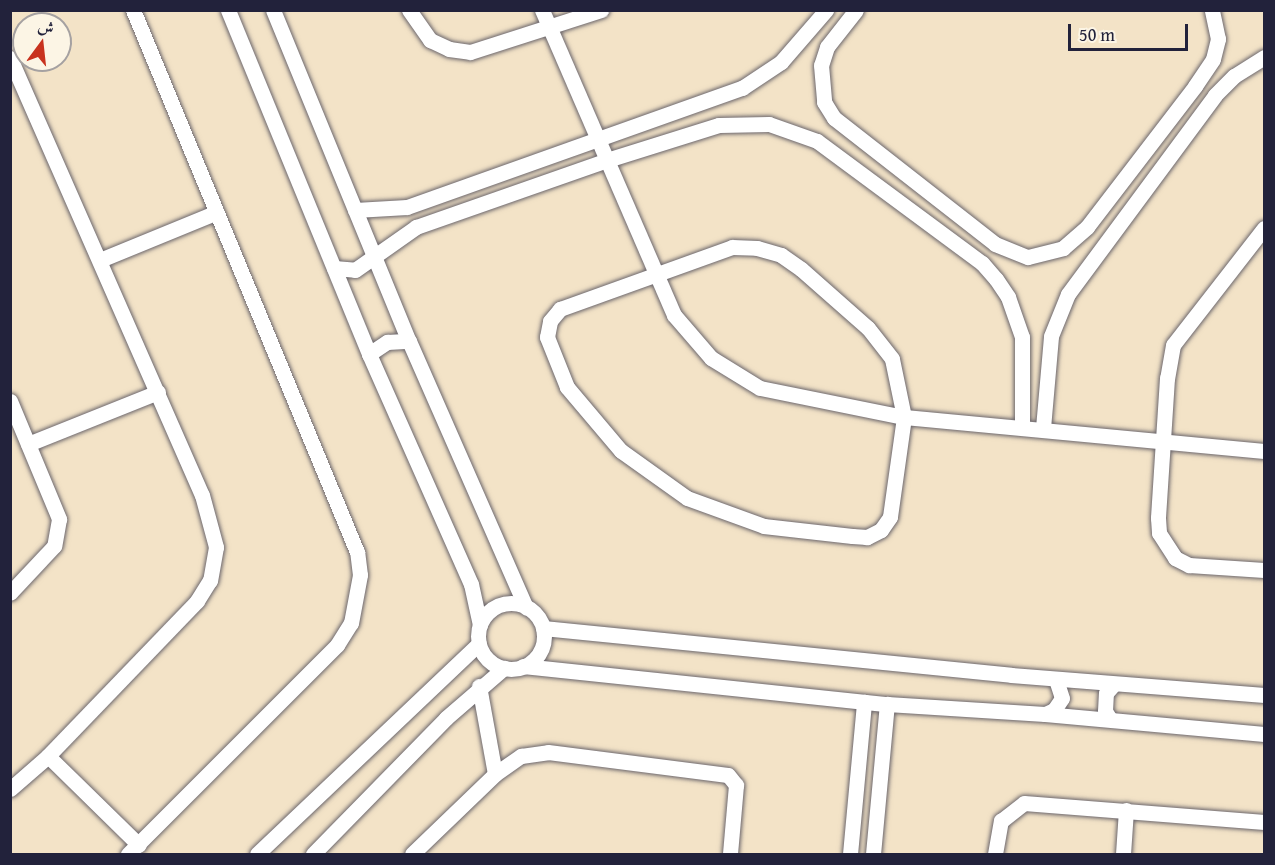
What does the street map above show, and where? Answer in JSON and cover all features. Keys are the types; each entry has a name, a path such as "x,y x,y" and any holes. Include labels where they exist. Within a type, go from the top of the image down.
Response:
{"street":[{"path":"48,756 134,850 337,645 351,623 359,584 357,552 218,212 132,10"},
{"path":"228,10 369,354 471,584 480,625 479,643 488,659 504,668"},
{"path":"273,10 409,341 526,607 543,628 1056,679 1264,695"},
{"path":"409,10 430,40 449,49 470,51 601,10"},
{"path":"542,10 674,315 711,358 760,388 903,417 1162,439 1264,451"},
{"path":"355,210 407,207 742,88 762,76 797,45 826,10"},
{"path":"856,10 827,47 821,65 824,102 834,118 995,244 1011,253 1046,255 1063,248 1087,226 1213,59 1218,39 1212,10"},
{"path":"1043,428 1048,358 1058,314 1080,275 1107,245 1215,95 1234,76 1264,57"},
{"path":"10,58 202,495 212,524 215,565 196,601 48,756 10,789"},
{"path":"1213,59 1234,76"},
{"path":"818,141 834,118"},
{"path":"334,268 356,270 375,259 416,228 607,160 719,125 744,123 786,128 818,141 982,263 1008,297 1022,337 1022,426"},
{"path":"100,260 218,212"},
{"path":"1087,226 1107,245"},
{"path":"1264,228 1173,345 1162,439 1158,518 1165,547 1189,565 1264,570"},
{"path":"982,263 995,244"},
{"path":"732,247 757,248 781,255 882,342 898,378 903,417 890,518 881,530 867,537 764,526 687,498 645,470 593,421 567,387 547,337 550,321 560,309 656,272 732,247"},
{"path":"369,354 387,342 409,341"},
{"path":"28,444 158,392"},
{"path":"10,401 59,519 59,533 46,557 10,592"},
{"path":"480,625 499,605 526,607"},
{"path":"523,666 538,655 543,628"},
{"path":"257,855 479,643"},
{"path":"313,855 479,686 504,668 523,666 864,702 1110,719 1264,734"},
{"path":"1046,714 1054,710 1062,698 1056,679"},
{"path":"1110,719 1105,711 1106,693 1114,684"},
{"path":"479,686 495,774"},
{"path":"850,855 864,702"},
{"path":"873,855 887,704"},
{"path":"412,855 495,774 521,756 548,752 723,773 736,785 730,855"},
{"path":"995,855 1001,821 1024,803 1264,822"},
{"path":"1123,855 1126,810"}]}
